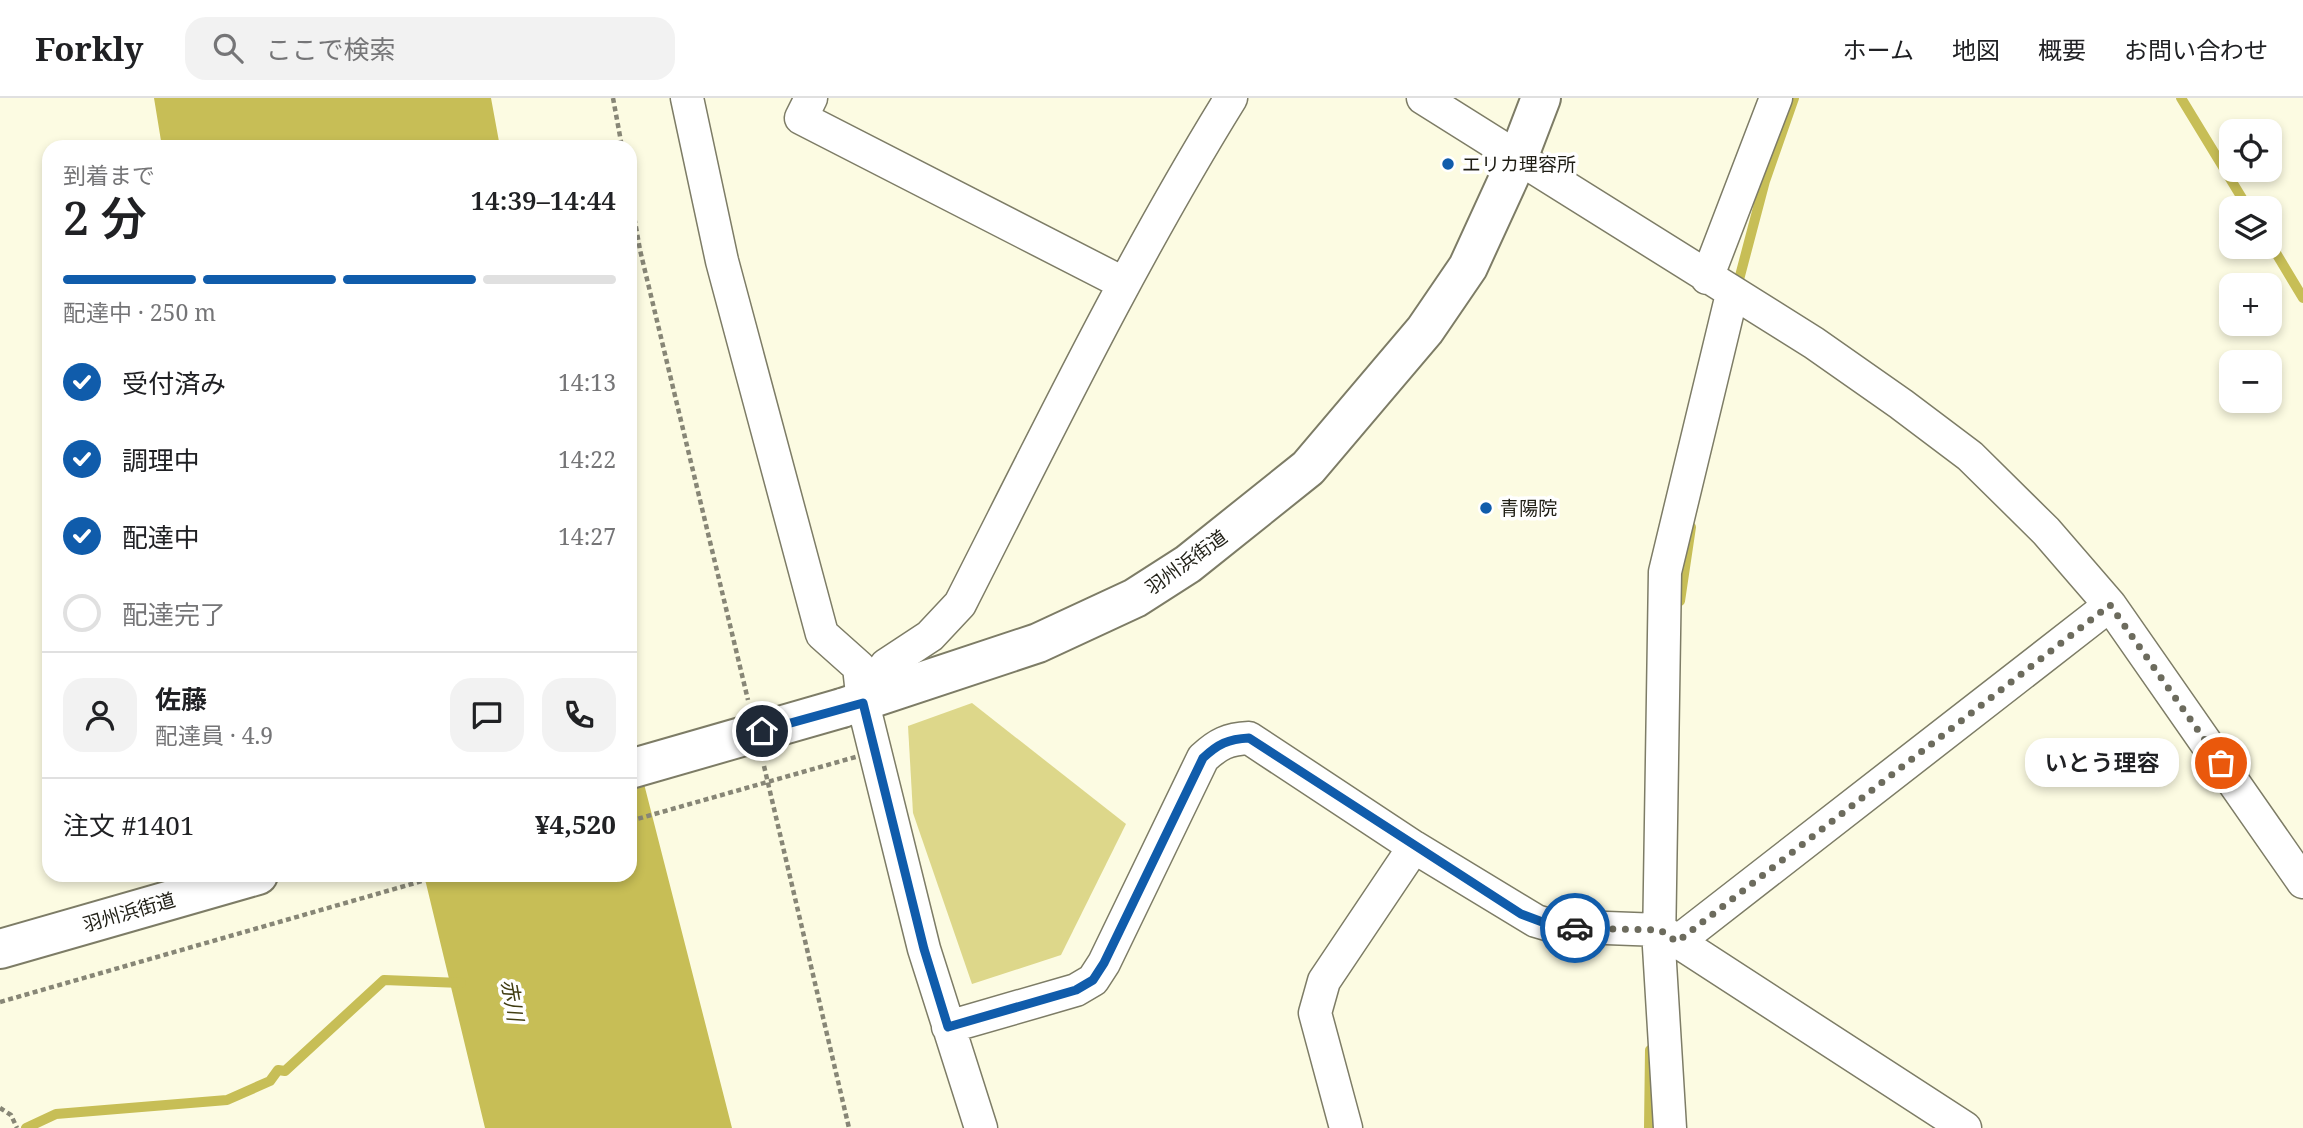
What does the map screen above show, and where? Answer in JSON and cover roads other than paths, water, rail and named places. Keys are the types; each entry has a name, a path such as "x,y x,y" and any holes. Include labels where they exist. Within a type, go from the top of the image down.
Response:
{"main road":[{"name":"羽州浜街道","path":"637,767 852,705 1038,643 1135,598 1188,564 1308,468 1425,330 1468,267 1518,158 1541,98"},
{"name":"羽州浜街道","path":"0,949 234,882"}],"street":[{"path":"687,98 722,261 822,634 859,667 852,705 924,949 981,1128"},
{"path":"811,98 801,118 1123,283"},
{"path":"852,705 886,665 930,636 960,604 1123,283 1177,185 1231,98"},
{"path":"1423,98 1814,344 1901,404 1969,456 2046,531 2110,605 2303,881"},
{"path":"1670,1128 1665,572 1719,286 1776,98"},
{"path":"1668,936 2110,605"},
{"path":"948,1027 1076,990 1093,980 1114,945 1203,758 1217,745 1232,739 1249,738 1414,847 1536,921 1553,926 1668,936 1965,1128"},
{"path":"1346,1128 1315,1013 1324,981 1414,847"}],"water":[{"path":"154,98 491,98 499,140 161,140"},
{"name":"赤川","path":"637,756 732,1128 485,1128 426,882 637,882"}],"waterway":[{"path":"1736,291 1765,181 1794,98"},
{"path":"2181,98 2241,196"},
{"path":"2280,259 2303,298"},
{"path":"1680,601 1691,527"},
{"path":"26,1128 56,1114 227,1100 270,1081 278,1070 285,1071 384,980 461,983"},
{"path":"1649,1128 1650,1050"}],"place":[{"name":"エリカ理容所","path":"1448,164"},
{"name":"青陽院","path":"1486,508"},
{"name":"いとう理容","path":"2221,763"}]}
